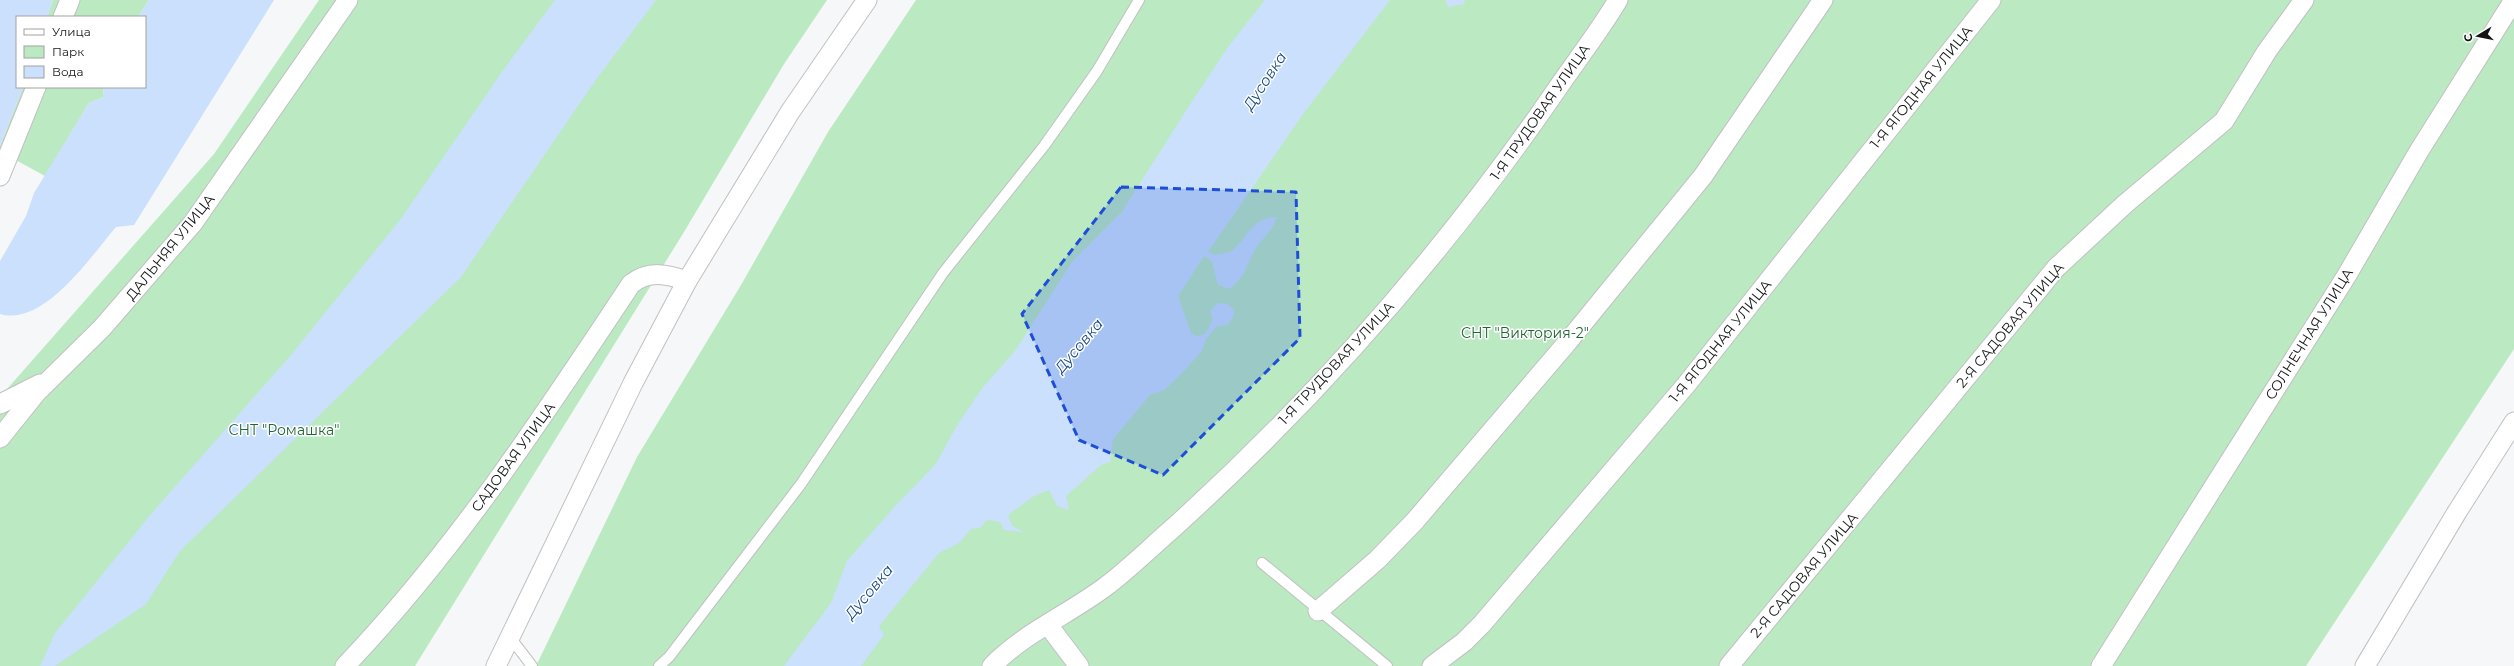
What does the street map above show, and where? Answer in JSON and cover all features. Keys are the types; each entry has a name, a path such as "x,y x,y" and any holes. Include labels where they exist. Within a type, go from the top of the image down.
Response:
{"street":[{"path":"63,16 70,0"},
{"name":"ДАЛЬНЯЯ УЛИЦА","path":"0,438 36,394 102,328 193,223 348,0"},
{"path":"496,666 509,636 633,383 687,281 790,112 867,0"},
{"name":"1-Я ТРУДОВАЯ УЛИЦА","path":"992,666 1000,657 1106,586 1173,528 1251,453 1373,324 1429,260 1514,152 1618,0"},
{"path":"1318,611 1377,560 1414,522 1566,344 1703,176 1823,0"},
{"name":"1-Я ЯГОДНАЯ УЛИЦА","path":"1432,666 1464,642 1482,624 1686,384 1991,0"},
{"name":"2-Я САДОВАЯ УЛИЦА","path":"1729,666 2056,268 2125,204 2224,121 2267,51 2304,0"},
{"name":"СОЛНЕЧНАЯ УЛИЦА","path":"2101,666 2347,275 2415,158 2514,0"},
{"path":"0,176 36,88"},
{"name":"САДОВАЯ УЛИЦА","path":"345,666 402,605 442,555 540,421 631,284 650,274 665,274 687,281"},
{"path":"0,404 52,378"},
{"path":"2365,666 2457,512 2514,422"},
{"path":"1048,624 1079,666"}],"lane":[{"path":"659,666 677,648 801,484 943,274 1044,146 1093,77 1139,0"},
{"path":"1262,563 1318,611 1387,666"},
{"path":"509,636 532,666"}],"highlighted area":[{"path":"1121,187 1296,192 1300,338 1163,475 1079,440 1022,314"}],"green space":[{"path":"53,0 149,0 139,16 47,16"},
{"name":"СНТ \"Ромашка\"","path":"319,0 827,0 784,64 684,232 415,666 0,666 0,397 214,154"},
{"name":"СНТ \"Виктория-2\"","path":"916,0 2514,0 2514,349 2306,666 536,666 637,457 741,285 828,132"},
{"path":"23,88 103,88 104,97 89,103 45,176 12,158 0,159 0,146"}],"water":[{"path":"0,0 53,0 47,16 16,16 16,88 23,88 0,146"},
{"path":"149,0 274,0 134,225 116,227 80,271 49,300 33,310 17,315 0,314 0,261 26,216 34,193 89,103 104,97 103,88 146,88 146,16 139,16"},
{"path":"555,0 656,0 595,81 461,277 180,551 146,604 55,666 40,666 55,633 151,514 291,355 400,220 504,69"},
{"name":"Дусовка","path":"1265,0 1390,0 1303,114 1208,252 1215,255 1233,250 1256,224 1268,218 1277,217 1272,228 1255,250 1240,279 1230,289 1218,285 1212,261 1204,256 1178,296 1191,333 1198,337 1206,333 1213,319 1210,312 1218,303 1227,304 1234,310 1233,318 1227,325 1217,326 1206,339 1202,351 1164,390 1150,395 1113,439 1110,462 1101,465 1066,496 1069,510 1057,506 1049,490 1034,496 1008,515 1012,526 1024,532 1004,530 1000,522 987,520 980,528 971,529 959,543 939,553 879,626 884,635 861,666 784,666 831,603 847,561 896,505 936,464 956,427 983,387 1015,351 1072,262 1121,213 1228,47"},
{"path":"1445,0 1465,0 1464,4 1448,7"}]}
